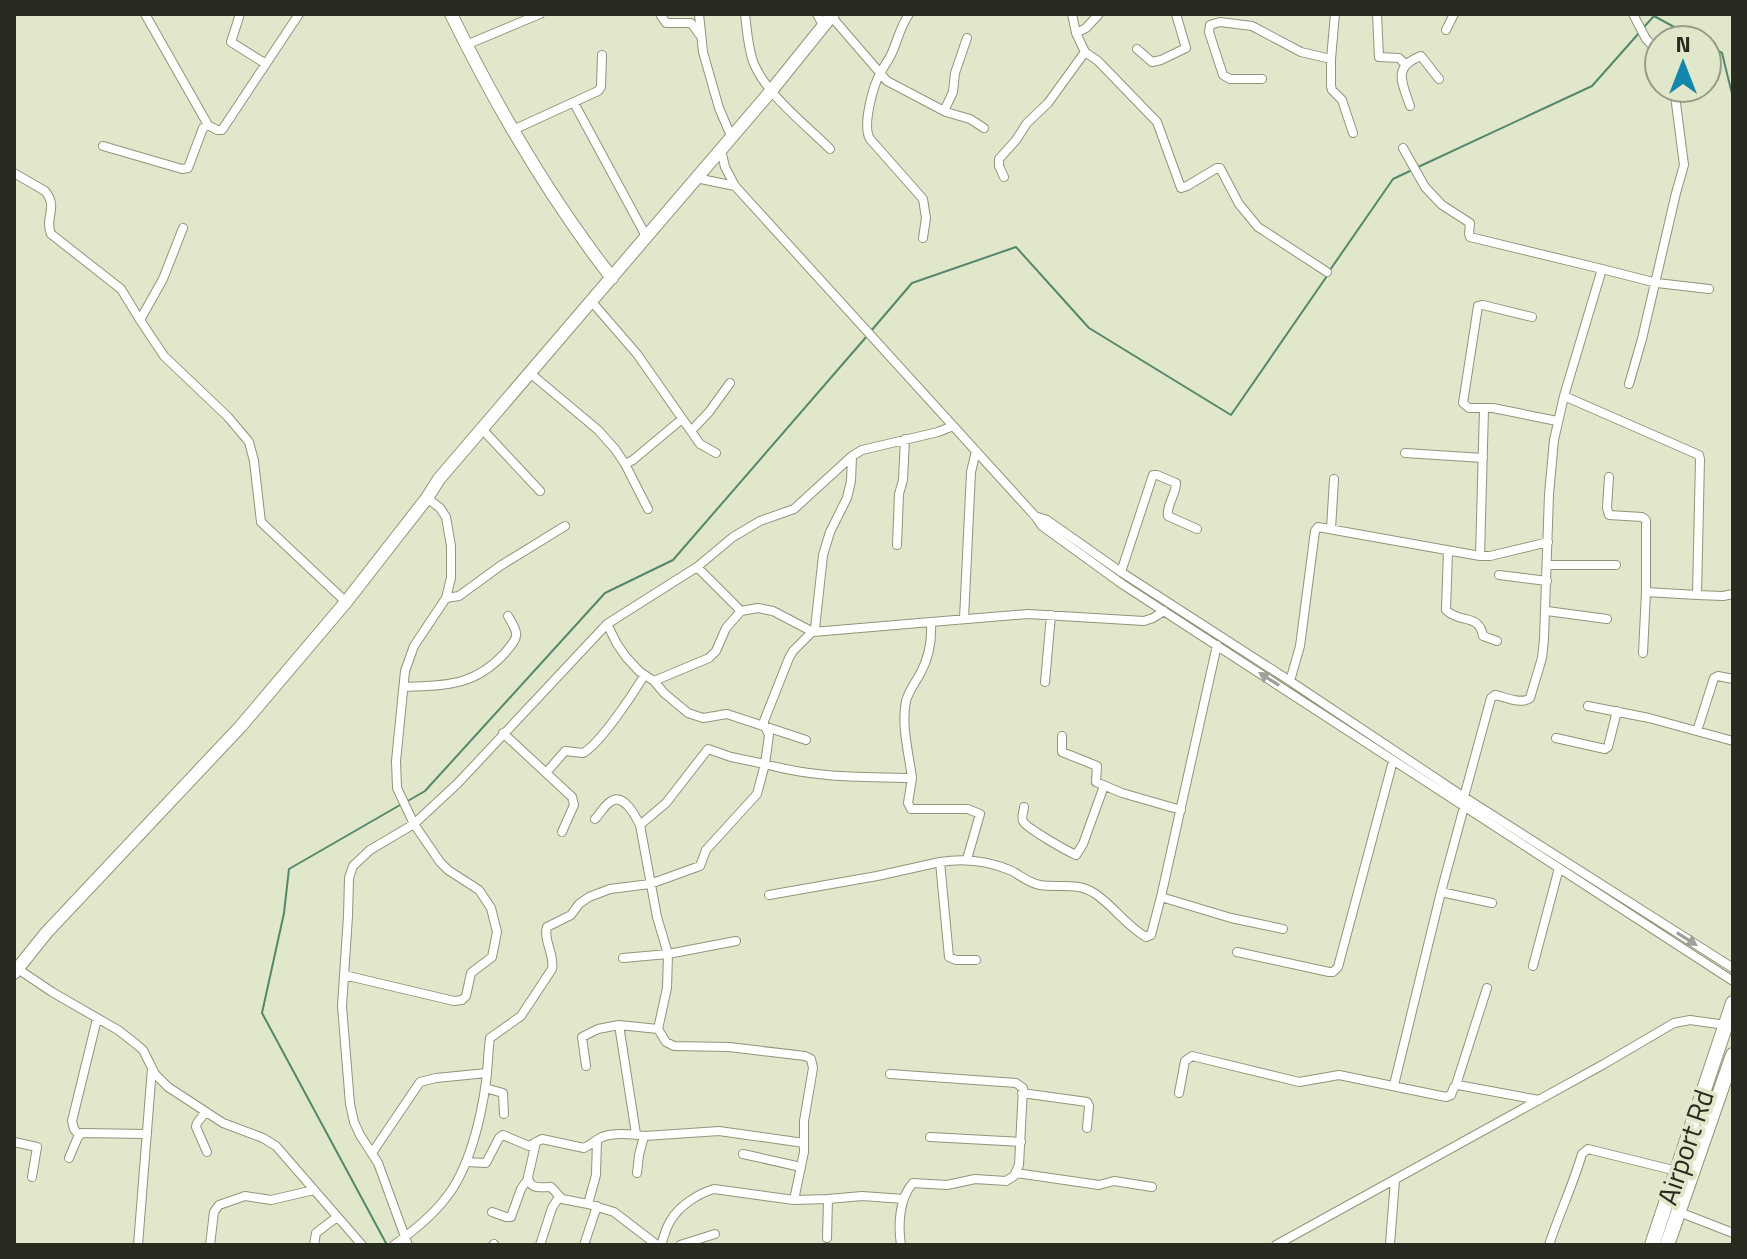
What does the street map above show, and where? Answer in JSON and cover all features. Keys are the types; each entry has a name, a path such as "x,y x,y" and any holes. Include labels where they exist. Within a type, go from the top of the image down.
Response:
{"main road":[{"name":"Airport Rd","path":"1652,1245 1733,1003"},
{"path":"1667,1245 1733,1055"}],"street":[{"path":"145,14 208,125 217,130 222,130 299,14"},
{"path":"240,14 231,42 266,64"},
{"path":"451,14 513,130 580,237 612,278"},
{"path":"466,45 540,14"},
{"path":"660,14 666,23 691,23 700,36"},
{"path":"699,14 703,52 719,108 731,136"},
{"path":"745,14 752,58 771,91 830,149"},
{"path":"909,14 880,73 866,126 867,135 923,199 926,218 923,238"},
{"path":"1072,14 1085,52 1098,61 1157,122 1181,188 1220,168 1239,204 1258,227 1327,272"},
{"path":"1076,33 1086,28 1099,14"},
{"path":"1137,49 1152,62 1186,48 1176,14"},
{"path":"1335,14 1332,88 1342,100 1353,133"},
{"path":"1377,14 1379,57 1399,58 1405,64"},
{"path":"1446,30 1454,14"},
{"path":"1633,14 1643,33"},
{"path":"362,1245 276,1146 205,1113 168,1087 155,1074 143,1050 118,1030 16,971 47,932 241,726 346,602 439,479 771,91 826,17 893,84 984,128"},
{"path":"1262,79 1230,79 1223,75 1209,32 1210,25 1220,22 1252,26 1301,52 1331,59"},
{"path":"944,111 953,92 955,73 967,38"},
{"path":"1004,177 999,159 1027,123 1048,103 1085,52"},
{"path":"513,130 598,91 601,87 602,55"},
{"path":"1410,106 1401,78 1405,64 1421,56 1439,79"},
{"path":"574,103 646,236"},
{"path":"1629,384 1657,283 1684,165 1676,104"},
{"path":"103,146 185,169 203,128 208,125"},
{"path":"1403,148 1425,187 1442,205 1470,223 1470,237 1657,283 1709,289"},
{"path":"721,150 725,167 735,186 1039,524 1158,615 1217,645 1733,981"},
{"path":"14,173 49,195 52,210 48,225 51,234 121,289 164,356 228,417 249,442 261,522 346,602"},
{"path":"696,178 735,186"},
{"path":"140,320 163,279 183,228"},
{"path":"1464,797 1491,698 1495,695 1526,702 1542,658 1547,611 1552,462 1557,421 1602,269"},
{"path":"592,302 637,354 700,444 716,453"},
{"path":"1532,317 1478,306 1463,401 1466,407 1493,408 1557,421"},
{"path":"530,373 598,430 615,449 648,509"},
{"path":"691,431 730,383"},
{"path":"1564,396 1699,455 1697,595"},
{"path":"1480,556 1484,409"},
{"path":"625,464 682,419"},
{"path":"852,456 847,498 830,532 823,555 816,626 789,658 764,722 769,735 757,794 706,850 700,866 650,884 610,889 589,897 571,915 547,927 545,933 552,969 521,1016 490,1038 485,1088 466,1162 443,1202 401,1242 372,1153 354,1122 350,1104 342,1006 349,878 353,866 458,783 607,624 697,567 741,532 760,521 794,509 852,456 868,448 953,426"},
{"path":"482,429 540,491"},
{"path":"897,545 905,439"},
{"path":"964,619 971,472 976,451"},
{"path":"1405,453 1483,458"},
{"path":"1121,572 1153,475 1176,483 1168,516 1197,529"},
{"path":"1609,477 1609,515 1642,517 1646,520 1643,653"},
{"path":"1331,529 1334,479"},
{"path":"344,975 459,1001 466,996 471,973 493,954 496,929 493,912 486,899 471,883 440,862 412,820 397,788 396,761 405,671 414,646 446,598 451,578 451,546 446,517 427,498"},
{"path":"1035,516 1047,520 1464,797 1733,968"},
{"path":"446,598 459,596 500,566 565,526"},
{"path":"1290,681 1300,646 1315,531 1320,527 1480,556 1548,542"},
{"path":"1448,551 1446,610 1451,615 1478,623 1483,636 1497,641"},
{"path":"1548,565 1616,565"},
{"path":"697,567 741,611"},
{"path":"1499,575 1547,581"},
{"path":"1646,592 1733,594"},
{"path":"654,681 709,658 716,651 726,628 741,611 758,608 773,611 813,632 1028,614 1139,621 1158,615"},
{"path":"1547,611 1607,619"},
{"path":"1045,682 1051,615"},
{"path":"404,687 444,685 482,674 516,639 517,632 508,616"},
{"path":"931,622 930,648 905,708 912,778 908,803 911,809 968,809 980,814 967,859"},
{"path":"607,624 626,657 692,716 703,718 727,714 806,740"},
{"path":"769,895 967,859 1011,871 1036,884 1073,885 1090,891 1124,922 1146,937 1151,935 1217,645"},
{"path":"546,773 565,751 583,753 593,746 644,676"},
{"path":"1697,731 1714,678 1733,679"},
{"path":"1588,706 1733,741"},
{"path":"1556,738 1605,749 1617,711"},
{"path":"503,733 572,797 574,805 562,832"},
{"path":"1062,736 1062,752 1097,766 1096,781 1104,786 1181,810"},
{"path":"640,825 666,803 708,749 799,773 912,778"},
{"path":"1237,952 1329,972 1338,967 1393,761"},
{"path":"1024,807 1024,823 1076,855 1104,786"},
{"path":"595,819 616,799 635,813 640,825 650,884 668,954 667,988 658,1029 666,1042 674,1046 729,1047 811,1059 813,1068 804,1121 804,1143 794,1200"},
{"path":"1394,1085 1464,807"},
{"path":"940,862 949,957 976,960"},
{"path":"1533,966 1559,868"},
{"path":"1441,892 1492,903"},
{"path":"1161,897 1231,918 1283,929"},
{"path":"623,958 668,954 736,941"},
{"path":"1179,1093 1185,1061 1192,1056 1299,1082 1334,1075 1446,1097 1451,1095 1456,1085 1487,988"},
{"path":"79,1135 72,1121 97,1019"},
{"path":"1276,1245 1674,1023 1686,1020 1726,1025"},
{"path":"586,1066 582,1037 598,1029 619,1025 658,1029"},
{"path":"619,1025 640,1135 637,1173"},
{"path":"138,1245 152,1067"},
{"path":"372,1153 420,1082 487,1073"},
{"path":"890,1074 1016,1083 1021,1086 1022,1093 1021,1142 1016,1173 1006,1181 975,1179 947,1185 917,1182 909,1187 899,1228 901,1245"},
{"path":"1456,1085 1539,1100"},
{"path":"485,1088 503,1093 504,1114"},
{"path":"1022,1093 1087,1102 1087,1128"},
{"path":"205,1113 196,1127 207,1152"},
{"path":"466,1162 486,1163 503,1135 529,1146 542,1139 584,1148 609,1135 719,1131 804,1143"},
{"path":"79,1135 147,1134"},
{"path":"69,1158 79,1135"},
{"path":"930,1137 1021,1142"},
{"path":"584,1245 593,1205 597,1140"},
{"path":"14,1142 37,1147 32,1177"},
{"path":"492,1212 511,1217 528,1179 536,1142"},
{"path":"1549,1245 1585,1150 1677,1171"},
{"path":"743,1154 801,1167"},
{"path":"1016,1173 1099,1185 1114,1181 1152,1187"},
{"path":"528,1179 538,1188 552,1188 563,1199 621,1215 659,1245 677,1212 708,1191 719,1189 794,1200 862,1196 904,1199"},
{"path":"1390,1244 1395,1180"},
{"path":"210,1245 214,1210 219,1205 244,1196 271,1200 314,1190"},
{"path":"540,1245 552,1208 559,1197"},
{"path":"827,1238 828,1199"},
{"path":"1679,1212 1733,1233"},
{"path":"314,1245 316,1233 337,1217"},
{"path":"680,1245 715,1234"}],"waterway":[{"path":"1647,24 1654,16 1669,24"},
{"path":"1416,168 1592,86 1639,33"},
{"path":"1723,57 1733,98"},
{"path":"1330,270 1393,179 1410,171"},
{"path":"871,331 912,283 1016,247 1089,328 1231,415 1327,276"},
{"path":"406,802 425,791 605,593 673,560 867,336"},
{"path":"387,1245 262,1013 284,913 289,869 400,805"}]}
